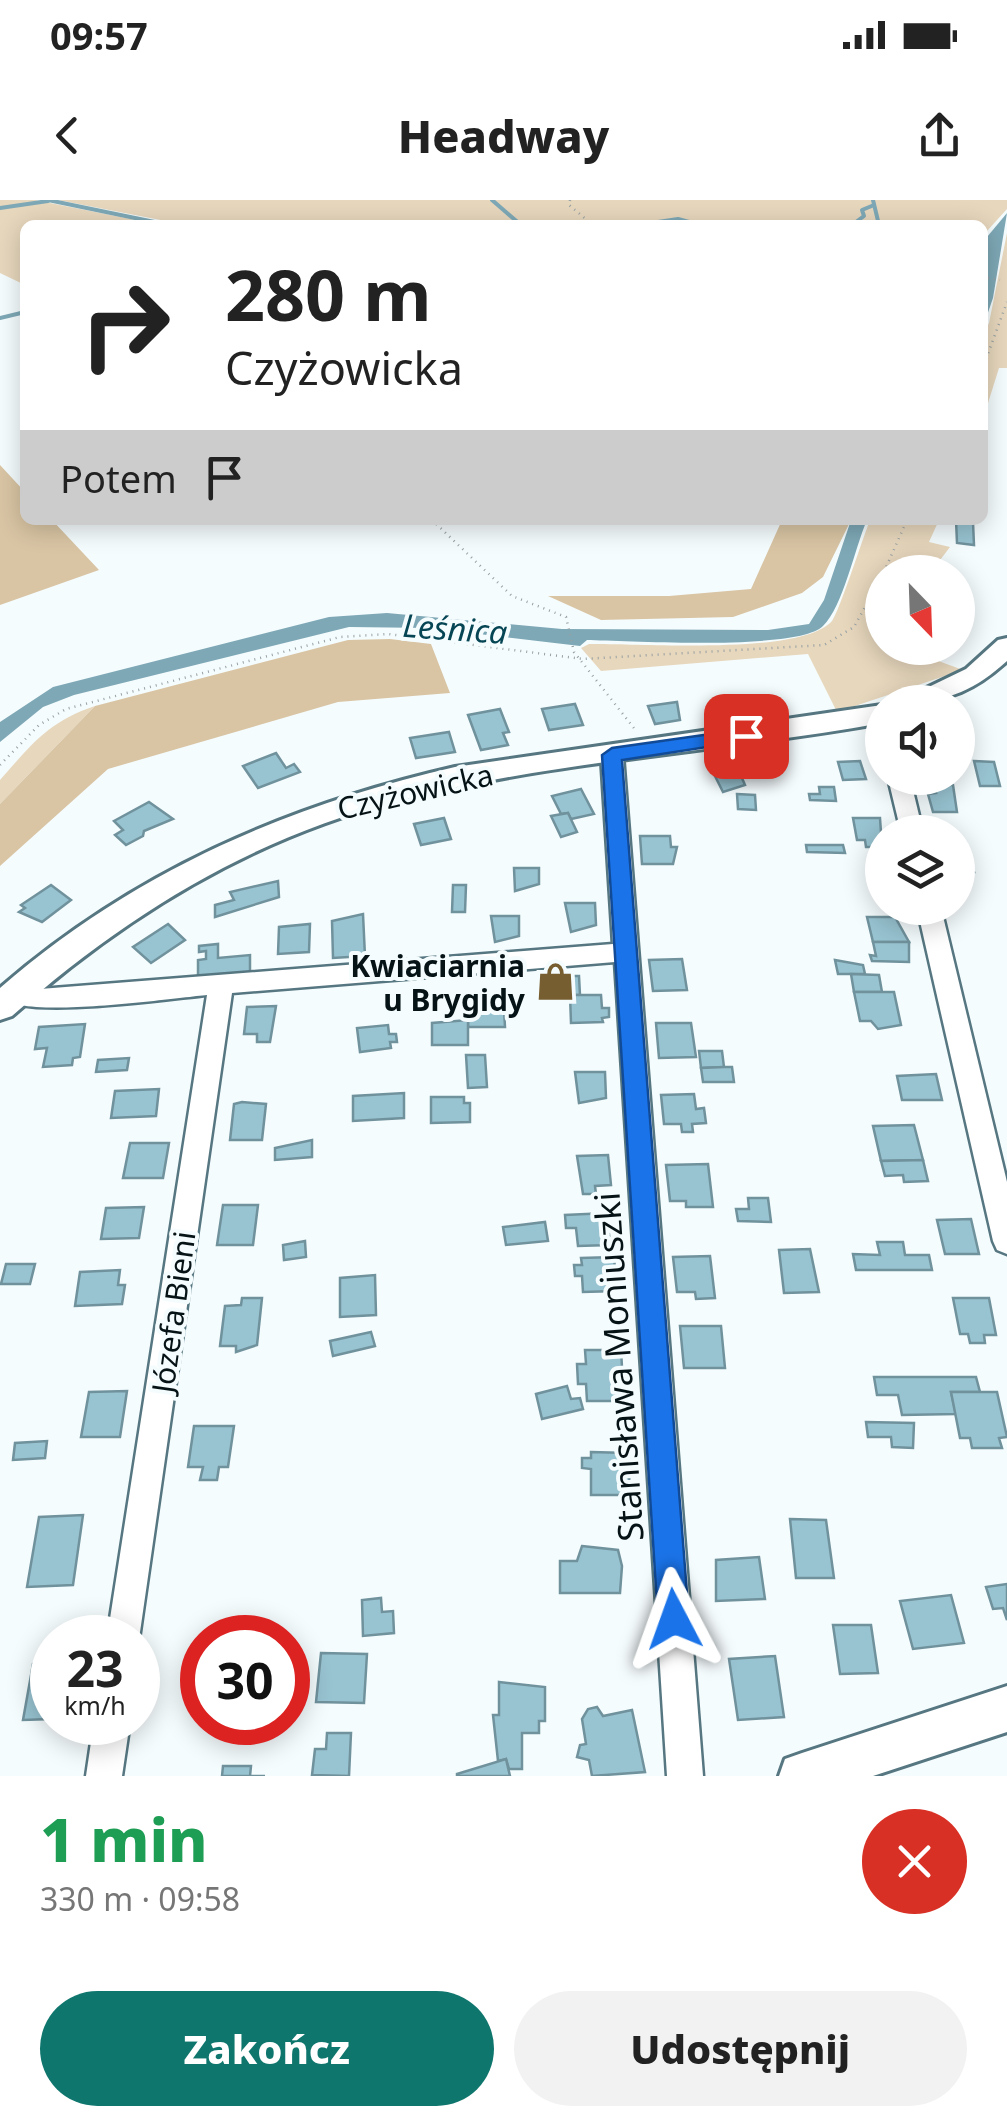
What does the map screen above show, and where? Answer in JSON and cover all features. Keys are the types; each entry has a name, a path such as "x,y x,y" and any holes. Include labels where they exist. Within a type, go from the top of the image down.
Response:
{"street":[{"path":"955,685 975,675 1007,646"},
{"name":"Czyżowicka","path":"6,1001 121,911 229,851 284,827 398,790 865,717"},
{"name":"Stanisława Moniuszki","path":"612,755 685,1776"},
{"path":"933,925 1007,1241"},
{"path":"6,1001 626,952"},
{"name":"Józefa Bieni","path":"127,1615 221,986"},
{"path":"802,1776 1007,1709"},
{"path":"104,1776 109,1745"}],"path":[{"path":"570,200 569,205 587,220"},
{"path":"988,278 1000,280"},
{"path":"988,354 1007,302"},
{"path":"437,525 512,596 569,622 572,647 633,722 645,750"},
{"path":"892,555 906,525"},
{"path":"0,766 40,725 66,709 340,637 388,634 583,659 824,645 844,640 859,626 865,613"}],"shaded area":[{"path":"0,200 35,200 136,220 20,220 20,283 0,273"},
{"path":"58,200 1007,200 1007,209 988,230 988,220 160,220"},
{"path":"1007,233 1007,368 999,368 988,403 989,323"},
{"path":"0,465 20,487 20,525 57,525 99,570 0,605"},
{"path":"780,525 849,525 823,577 802,593 733,617 601,620 548,596 669,596 751,589"},
{"path":"868,525 937,525 929,542 950,547 944,555 865,555 865,665 949,665 963,670 918,685 865,685 865,703 837,712 808,654 601,671 581,648 589,644 755,643 815,632 832,621"},
{"path":"390,639 431,644 450,693 338,702 108,769 0,866 0,804 95,706 348,640"},
{"path":"95,706 0,804 0,780 32,745 65,719"}],"water":[{"path":"1007,213 988,312 988,236"},
{"name":"Leśnica","path":"849,525 865,525 830,617 823,626 807,634 748,642 587,640 580,646 429,628 349,627 74,695 43,707 0,742 0,722 53,687 329,617 387,613 562,629 768,630 809,624 824,600"}],"building":[{"path":"956,525 973,525 974,545 957,543"},
{"path":"677,702 680,720 655,724 648,706"},
{"path":"575,704 583,725 549,730 542,709"},
{"path":"500,709 509,732 503,733 508,745 481,750 468,715"},
{"path":"449,732 455,752 416,758 410,738"},
{"path":"276,753 286,768 294,764 300,772 258,788 243,766"},
{"path":"860,761 865,779 843,780 838,762"},
{"path":"975,761 994,762 1000,786 980,786"},
{"path":"738,769 745,785 723,792 713,772"},
{"path":"819,787 834,787 836,801 810,800 809,794 820,794"},
{"path":"581,789 594,814 571,819 568,813 561,814 552,796"},
{"path":"737,794 755,795 756,810 738,809"},
{"path":"928,795 954,795 957,812 933,812"},
{"path":"149,802 173,819 144,831 143,836 126,845 115,835 123,830 114,821"},
{"path":"568,813 577,832 561,837 551,816"},
{"path":"444,818 451,839 421,845 414,824"},
{"path":"853,818 865,818 865,840 857,840"},
{"path":"640,836 670,836 671,847 677,847 673,864 642,864"},
{"path":"806,845 843,845 845,853 807,852"},
{"path":"514,868 539,868 539,884 515,891"},
{"path":"278,881 279,897 215,917 215,905 234,900 230,892"},
{"path":"51,885 71,900 42,922 19,912 25,908 21,905"},
{"path":"453,885 466,885 465,912 452,912"},
{"path":"565,903 595,903 596,925 571,932"},
{"path":"363,914 365,956 333,958 332,921"},
{"path":"491,916 519,916 519,936 495,942"},
{"path":"168,924 185,940 151,963 133,947"},
{"path":"310,924 309,952 278,954 279,927"},
{"path":"869,925 899,925 909,942 873,942"},
{"path":"873,942 909,942 909,962 872,961 870,955 876,956"},
{"path":"218,944 218,958 250,955 250,972 198,977 198,960 206,959 206,951 199,952 199,946"},
{"path":"682,959 687,990 653,991 649,960"},
{"path":"835,960 863,965 865,974 838,974"},
{"path":"851,974 879,975 882,992 854,992"},
{"path":"540,976 579,976 580,995 540,995"},
{"path":"854,992 894,992 901,1025 878,1029 871,1021 860,1021"},
{"path":"570,995 601,995 602,1008 609,1008 609,1017 602,1018 603,1022 571,1023"},
{"path":"276,1006 270,1042 257,1042 257,1034 244,1034 247,1007"},
{"path":"468,1009 504,1009 505,1027 468,1027"},
{"path":"468,1020 468,1045 432,1045 432,1023"},
{"path":"656,1023 691,1023 696,1057 659,1058"},
{"path":"85,1024 80,1057 73,1058 72,1065 43,1067 47,1048 35,1049 39,1027"},
{"path":"388,1025 389,1034 396,1034 397,1042 390,1042 391,1048 360,1052 357,1028"},
{"path":"699,1051 722,1051 724,1067 701,1068"},
{"path":"466,1055 485,1055 487,1087 468,1088"},
{"path":"129,1058 127,1070 96,1072 98,1060"},
{"path":"732,1067 734,1082 703,1082 701,1068"},
{"path":"575,1072 605,1072 606,1098 579,1103"},
{"path":"936,1074 942,1100 902,1100 897,1076"},
{"path":"159,1089 156,1116 111,1118 115,1091"},
{"path":"404,1093 404,1118 353,1121 353,1096"},
{"path":"694,1094 696,1109 704,1108 706,1123 692,1124 693,1132 682,1132 681,1124 664,1124 661,1095"},
{"path":"431,1097 464,1097 464,1103 470,1103 470,1122 431,1123"},
{"path":"234,1104 266,1104 262,1140 230,1140"},
{"path":"914,1125 923,1160 881,1161 873,1126"},
{"path":"312,1140 312,1157 275,1160 275,1148"},
{"path":"130,1143 169,1143 163,1178 123,1178"},
{"path":"608,1155 611,1185 595,1186 596,1194 583,1194 577,1156"},
{"path":"923,1160 928,1181 904,1182 903,1175 885,1176 881,1161"},
{"path":"708,1164 713,1207 686,1207 686,1201 670,1201 666,1165"},
{"path":"748,1198 768,1198 771,1222 738,1221 736,1209 749,1209"},
{"path":"223,1205 258,1205 253,1245 217,1245"},
{"path":"144,1207 139,1238 101,1239 106,1208"},
{"path":"607,1213 610,1245 578,1246 576,1228 566,1228 565,1215"},
{"path":"971,1219 979,1254 945,1254 937,1220"},
{"path":"545,1222 548,1241 506,1245 503,1227"},
{"path":"305,1241 306,1257 284,1260 283,1245"},
{"path":"877,1242 903,1242 905,1255 929,1255 932,1270 856,1270 853,1254 880,1255"},
{"path":"810,1249 819,1292 784,1293 779,1250"},
{"path":"710,1256 715,1298 696,1299 695,1292 677,1292 673,1257"},
{"path":"614,1257 617,1291 583,1292 582,1276 575,1276 574,1265 582,1265 581,1258"},
{"path":"6,1264 35,1264 30,1284 1,1284"},
{"path":"120,1270 118,1285 125,1285 122,1304 75,1306 80,1272"},
{"path":"375,1275 376,1315 340,1317 340,1278"},
{"path":"242,1298 262,1298 257,1345 236,1352 236,1346 220,1346 225,1306 241,1305"},
{"path":"953,1298 989,1298 996,1335 984,1335 985,1343 970,1343 968,1334 960,1334"},
{"path":"680,1326 721,1326 725,1368 684,1368"},
{"path":"371,1332 375,1346 333,1356 330,1341"},
{"path":"585,1350 621,1350 624,1401 587,1401 586,1384 578,1384 577,1364 586,1364"},
{"path":"874,1377 976,1377 980,1392 951,1392 956,1414 902,1415 898,1395 877,1395"},
{"path":"567,1386 571,1399 580,1398 583,1409 542,1419 536,1394"},
{"path":"127,1391 120,1437 81,1437 89,1392"},
{"path":"951,1392 997,1392 1007,1437 999,1438 1002,1448 972,1448 970,1438 960,1438"},
{"path":"866,1422 914,1423 913,1448 892,1447 891,1437 868,1437"},
{"path":"194,1426 234,1426 228,1467 219,1467 217,1480 200,1480 203,1467 188,1467"},
{"path":"47,1441 45,1458 13,1460 15,1443"},
{"path":"591,1452 628,1453 630,1495 591,1495 591,1469 582,1468 582,1458 591,1458"},
{"path":"83,1515 73,1585 27,1587 39,1517"},
{"path":"790,1519 826,1520 834,1578 796,1578"},
{"path":"582,1546 618,1550 622,1566 620,1593 560,1593 560,1561 577,1561"},
{"path":"759,1557 765,1599 716,1601 716,1560"},
{"path":"1007,1584 1007,1620 1003,1608 993,1609 986,1587"},
{"path":"951,1595 964,1643 913,1649 900,1601"},
{"path":"381,1598 382,1612 393,1611 394,1633 363,1636 362,1600"},
{"path":"833,1625 871,1625 878,1673 840,1674"},
{"path":"321,1653 367,1654 364,1703 316,1702"},
{"path":"775,1656 784,1717 738,1720 729,1659"},
{"path":"30,1681 30,1720 23,1720"},
{"path":"499,1682 545,1687 545,1721 539,1721 539,1733 522,1733 522,1769 509,1769 506,1759 498,1761 493,1715 499,1715"},
{"path":"597,1707 603,1716 632,1710 645,1772 592,1776 589,1760 577,1757 580,1745 586,1744 582,1719 588,1709"},
{"path":"327,1733 351,1733 349,1776 312,1775 315,1749 326,1749"},
{"path":"506,1759 510,1776 457,1776 457,1774"},
{"path":"223,1766 251,1766 250,1776 222,1776"}],"waterway":[{"path":"48,200 145,220"},
{"path":"492,200 515,220"},
{"path":"873,200 878,220"},
{"path":"0,208 48,201"},
{"path":"859,220 864,216 862,210 874,205"},
{"path":"671,220 682,220"},
{"path":"0,318 20,313"}],"place":[{"name":"Kwiaciarnia u Brygidy","path":"555,982"}],"route":[{"path":"674,1619 612,755 746,736"}]}
